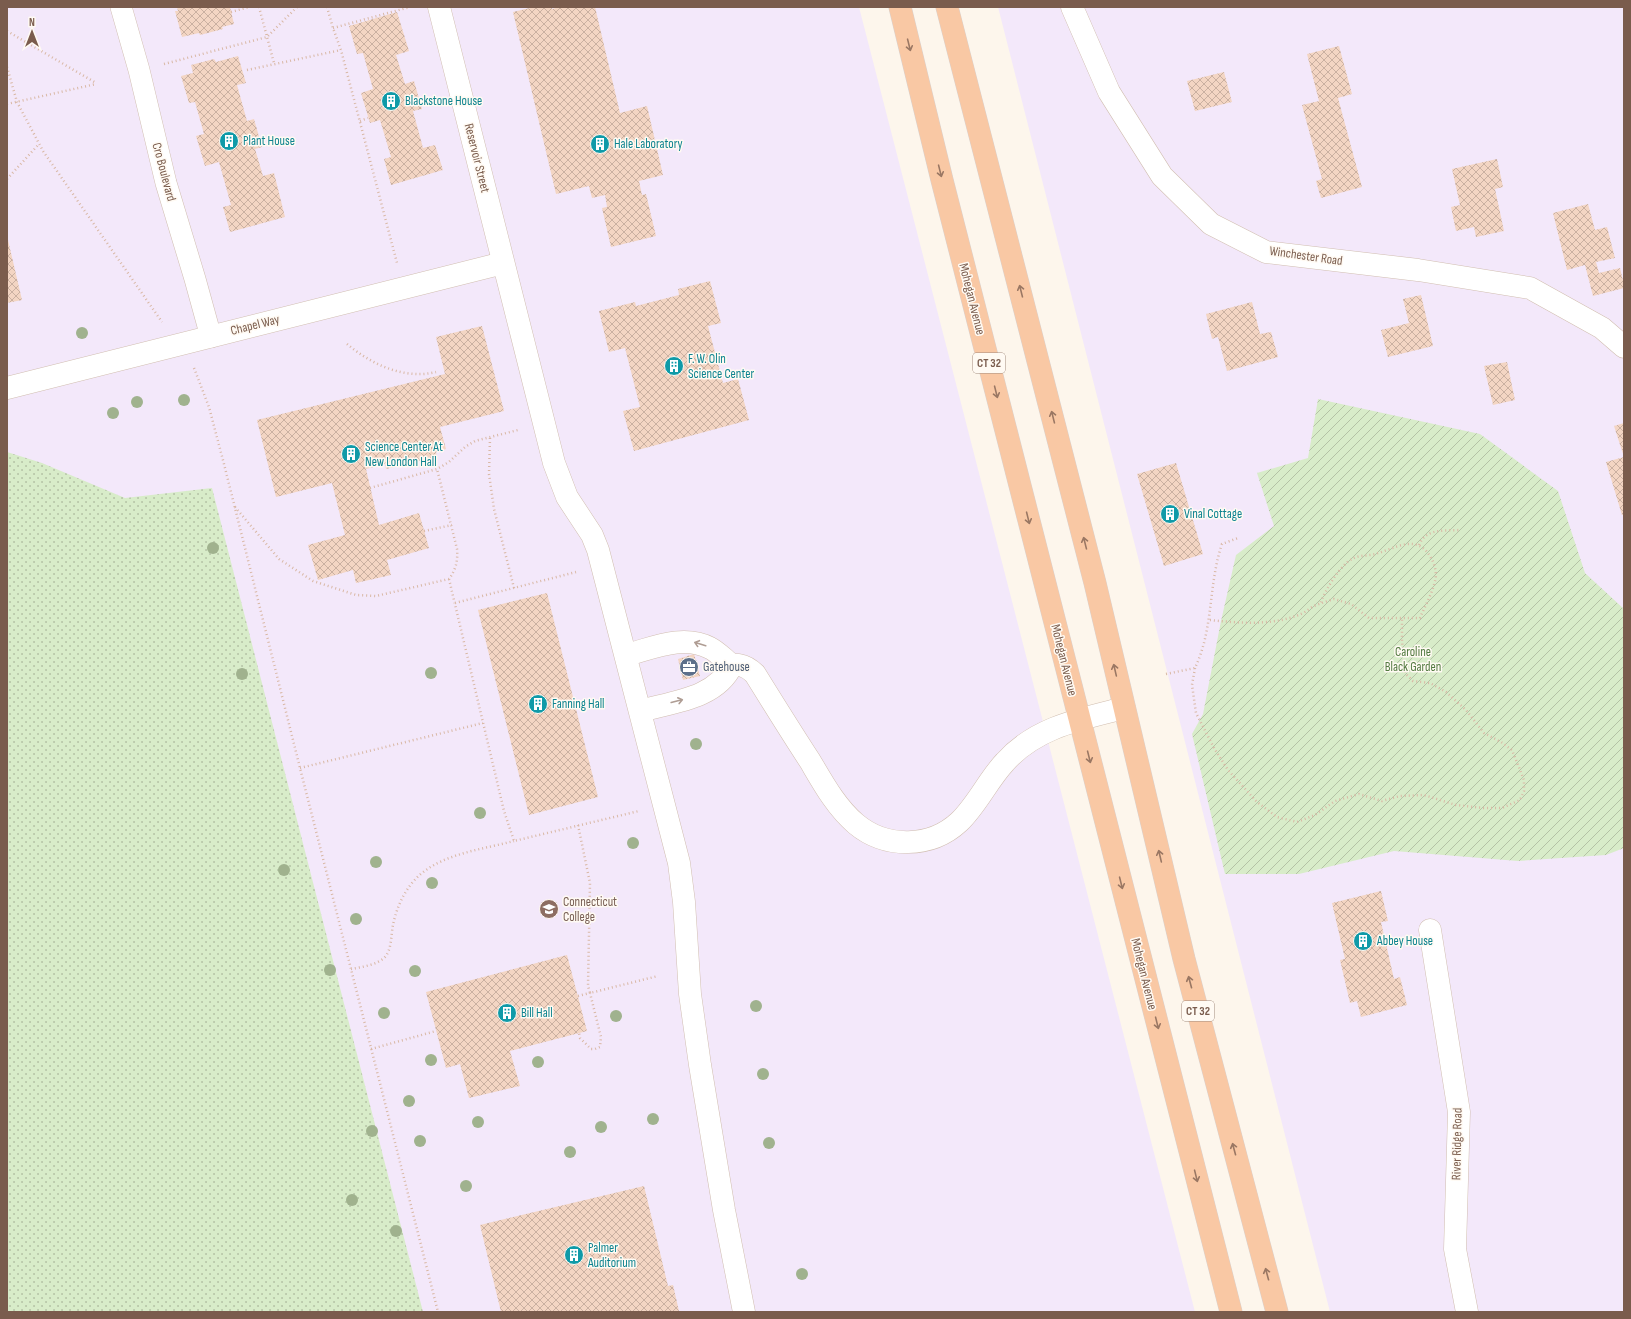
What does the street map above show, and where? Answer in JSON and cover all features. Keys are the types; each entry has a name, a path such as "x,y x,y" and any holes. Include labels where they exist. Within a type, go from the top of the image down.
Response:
{"highway":[{"name":"Mohegan Avenue","path":"900,7 942,180 1231,1312"},
{"name":"CT 32","path":"947,7 1093,576 1184,960 1277,1312"}],"street":[{"name":"Cro Boulevard","path":"121,7 139,70 166,183 211,337"},
{"name":"Reservoir Street","path":"439,7 554,463 567,497 592,535 598,550 681,872 690,994 700,1065 724,1210 744,1312"},
{"name":"Winchester Road","path":"1072,7 1109,92 1162,176 1211,224 1266,252 1418,270 1530,288 1602,328 1624,347"},
{"name":"Chapel Way","path":"7,388 503,263"},
{"path":"626,655 674,642 693,642 710,648 722,655 732,664 745,667 755,674 829,791 844,812 868,833 882,839 896,842 919,842 931,839 948,830 967,814 1004,762 1017,750 1047,731 1080,719 1124,708"},
{"path":"640,710 702,693 717,685 728,673 732,664"},
{"name":"River Ridge Road","path":"1430,930 1459,1112 1455,1249 1467,1312"}],"path":[{"path":"231,12 249,7"},
{"path":"259,7 274,63"},
{"path":"139,70 267,38 297,7"},
{"path":"327,7 341,50 398,270"},
{"path":"333,28 410,7"},
{"path":"7,31 96,84 7,104"},
{"path":"247,70 274,63 341,50"},
{"path":"7,67 17,102 39,144 164,326"},
{"path":"360,121 368,118"},
{"path":"7,179 39,144"},
{"path":"347,344 370,360 391,369 425,374 436,372"},
{"path":"192,363 198,374 209,407 235,506 438,1312"},
{"path":"370,488 437,469 449,462 465,447 475,442 524,429"},
{"path":"490,438 489,474 494,508 514,588"},
{"path":"235,506 279,559 313,581 356,595 376,596 449,579 456,569 458,557 452,525 437,469"},
{"path":"424,532 452,525"},
{"path":"1419,545 1422,537 1431,532 1460,530"},
{"path":"1238,538 1222,544 1214,570 1210,620 1202,655 1195,668 1192,685 1196,713 1214,748 1228,770 1258,802 1277,817 1296,822 1315,815 1335,802 1359,794 1382,800 1400,796 1424,795 1456,805 1484,808 1502,808 1520,800 1524,791 1524,780 1512,750 1484,732 1466,710 1446,692 1430,683 1413,681 1405,673 1402,641 1402,618"},
{"path":"1210,620 1263,622 1282,620 1301,614 1334,598 1351,604 1369,618 1420,618 1435,580 1434,563 1428,552 1419,545 1396,546 1376,554 1354,558 1347,563 1335,577 1324,592 1320,604"},
{"path":"455,603 582,570"},
{"path":"449,579 504,811 514,841"},
{"path":"1166,674 1195,668"},
{"path":"300,768 483,723"},
{"path":"351,969 381,960 386,956 389,949 393,924 398,906 407,890 422,873 441,862 457,856 514,841 644,810"},
{"path":"578,826 590,883 588,986 601,1037 600,1047 595,1050 591,1050 580,1038 579,1033"},
{"path":"578,996 658,976"},
{"path":"371,1049 436,1031"}],"shaded area":[{"name":"Connecticut College","path":"7,7 859,7 1195,1312 7,1312"},
{"path":"998,7 1624,7 1624,1312 1330,1312"}],"green space":[{"name":"Caroline Black Garden","path":"1318,399 1480,434 1558,491 1585,573 1624,609 1624,848 1606,855 1518,861 1394,851 1299,874 1225,874 1192,734 1203,714 1221,621 1236,555 1274,526 1257,473 1308,458"},
{"path":"7,452 42,463 125,498 212,488 423,1312 7,1312"}],"building":[{"path":"177,7 230,7 234,24 222,27 223,29 200,35 199,33 182,37 175,11 178,11"},
{"name":"Hale Laboratory","path":"534,7 552,7 552,9 559,7 595,7 620,113 647,106 663,175 639,181 642,195 646,194 656,236 611,247 602,208 607,207 605,195 592,198 589,186 556,194 513,12"},
{"name":"Blackstone House","path":"397,12 409,51 396,55 405,84 414,81 422,109 413,111 423,148 435,145 443,170 391,185 384,159 391,157 380,120 370,123 361,93 373,89 363,53 357,54 349,26"},
{"path":"1339,46 1352,94 1338,98 1362,187 1321,198 1316,181 1322,179 1302,105 1319,101 1307,54"},
{"name":"Plant House","path":"238,56 246,83 237,85 247,121 254,119 262,147 255,149 263,176 274,173 285,217 230,232 223,207 231,205 219,162 205,166 196,136 204,134 195,102 189,103 181,76 193,73 191,65 214,59 216,62"},
{"path":"1224,72 1232,102 1195,111 1187,81"},
{"path":"1497,159 1503,187 1495,189 1504,231 1476,237 1474,227 1456,231 1451,207 1460,205 1452,169"},
{"path":"1588,204 1595,230 1607,227 1615,258 1596,262 1599,273 1620,268 1624,285 1624,288 1593,296 1585,265 1567,270 1553,213"},
{"path":"8,240 22,300 7,303 7,241"},
{"name":"F. W. Olin Science Center","path":"710,281 721,323 708,326 723,383 738,379 749,420 634,451 623,411 640,407 625,348 609,352 599,311 635,302 636,306 679,295 678,289"},
{"path":"1421,295 1433,346 1388,357 1381,330 1409,323 1403,299"},
{"path":"1252,302 1260,334 1271,332 1278,357 1227,371 1218,337 1212,339 1206,314"},
{"name":"Science Center At New London Hall","path":"482,326 504,411 440,427 446,449 436,452 437,457 386,469 385,464 366,469 379,525 419,513 429,548 387,560 391,575 356,583 353,570 318,580 308,545 345,535 332,483 276,497 257,420 445,374 436,337"},
{"path":"1507,362 1515,400 1493,405 1484,366"},
{"path":"1624,423 1624,457 1614,426"},
{"path":"1624,457 1624,515 1622,515 1606,462"},
{"name":"Vinal Cottage","path":"1176,463 1203,554 1164,566 1137,474"},
{"name":"Fanning Hall","path":"547,593 598,797 529,815 478,610"},
{"name":"Gatehouse","path":"694,654 700,676 683,680 678,659"},
{"name":"Abbey House","path":"1381,891 1388,921 1381,922 1394,979 1400,977 1407,1005 1361,1017 1357,1001 1350,1003 1340,960 1345,959 1332,903"},
{"name":"Bill Hall","path":"567,955 587,1031 510,1051 520,1086 469,1098 460,1064 446,1068 426,992"},
{"name":"Palmer Auditorium","path":"644,1186 668,1286 673,1285 679,1311 501,1312 480,1225"}],"place":[{"name":"Blackstone House","path":"391,101"},
{"name":"Plant House","path":"229,141"},
{"name":"Hale Laboratory","path":"600,144"},
{"name":"F. W. Olin Science Center","path":"674,366"},
{"name":"Science Center At New London Hall","path":"351,454"},
{"name":"Vinal Cottage","path":"1170,514"},
{"name":"Gatehouse","path":"689,667"},
{"name":"Fanning Hall","path":"538,704"},
{"name":"Connecticut College","path":"549,909"},
{"name":"Abbey House","path":"1363,941"},
{"name":"Bill Hall","path":"507,1013"},
{"name":"Palmer Auditorium","path":"574,1255"}]}
